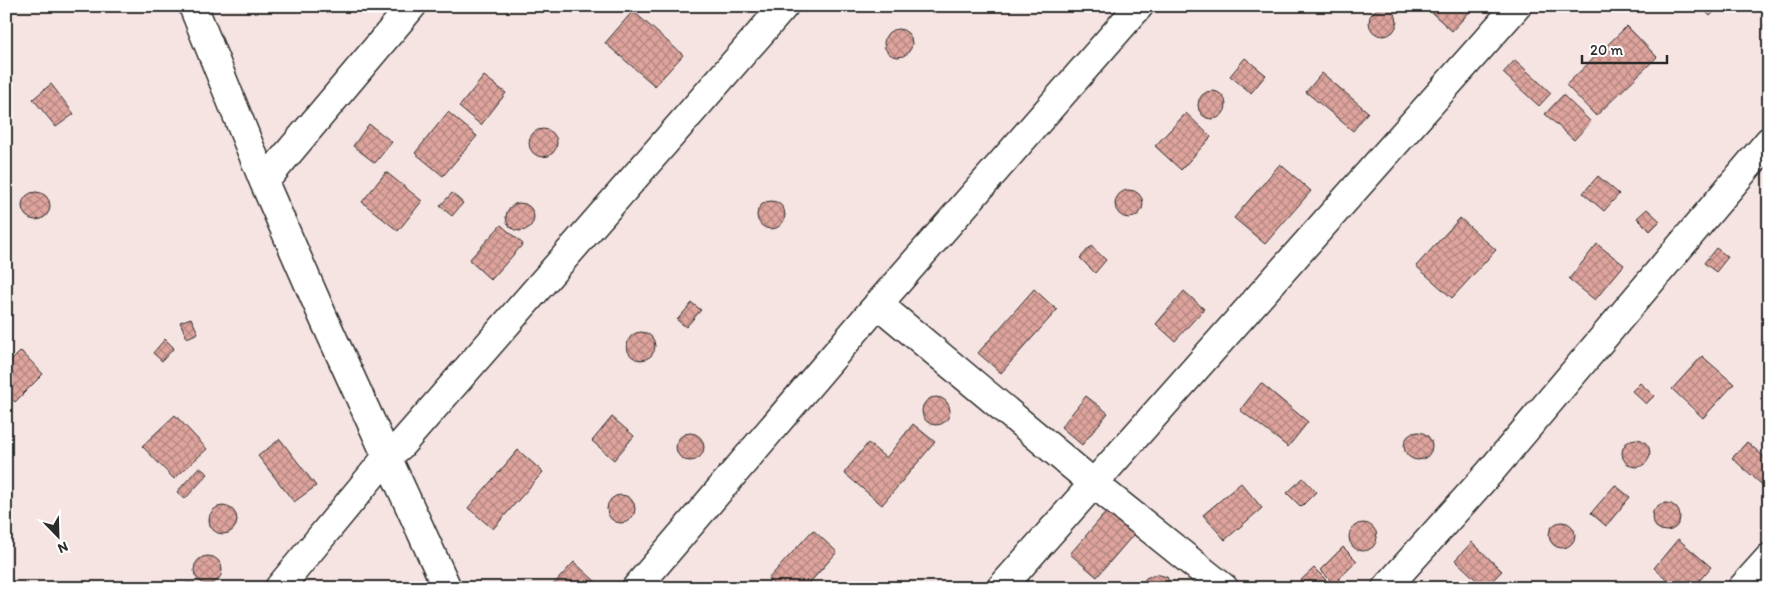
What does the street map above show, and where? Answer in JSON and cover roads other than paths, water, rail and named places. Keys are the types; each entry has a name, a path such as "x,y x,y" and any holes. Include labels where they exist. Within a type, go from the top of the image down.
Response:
{"street":[{"path":"193,6 264,182 447,588"},
{"path":"264,182 412,6"},
{"path":"279,588 388,457 406,439 784,6"},
{"path":"636,588 878,304 1139,6"},
{"path":"1000,588 1517,6"},
{"path":"1386,588 1490,472 1769,141"},
{"path":"878,304 1093,483 1224,588"},
{"path":"1742,588 1769,558"}]}
